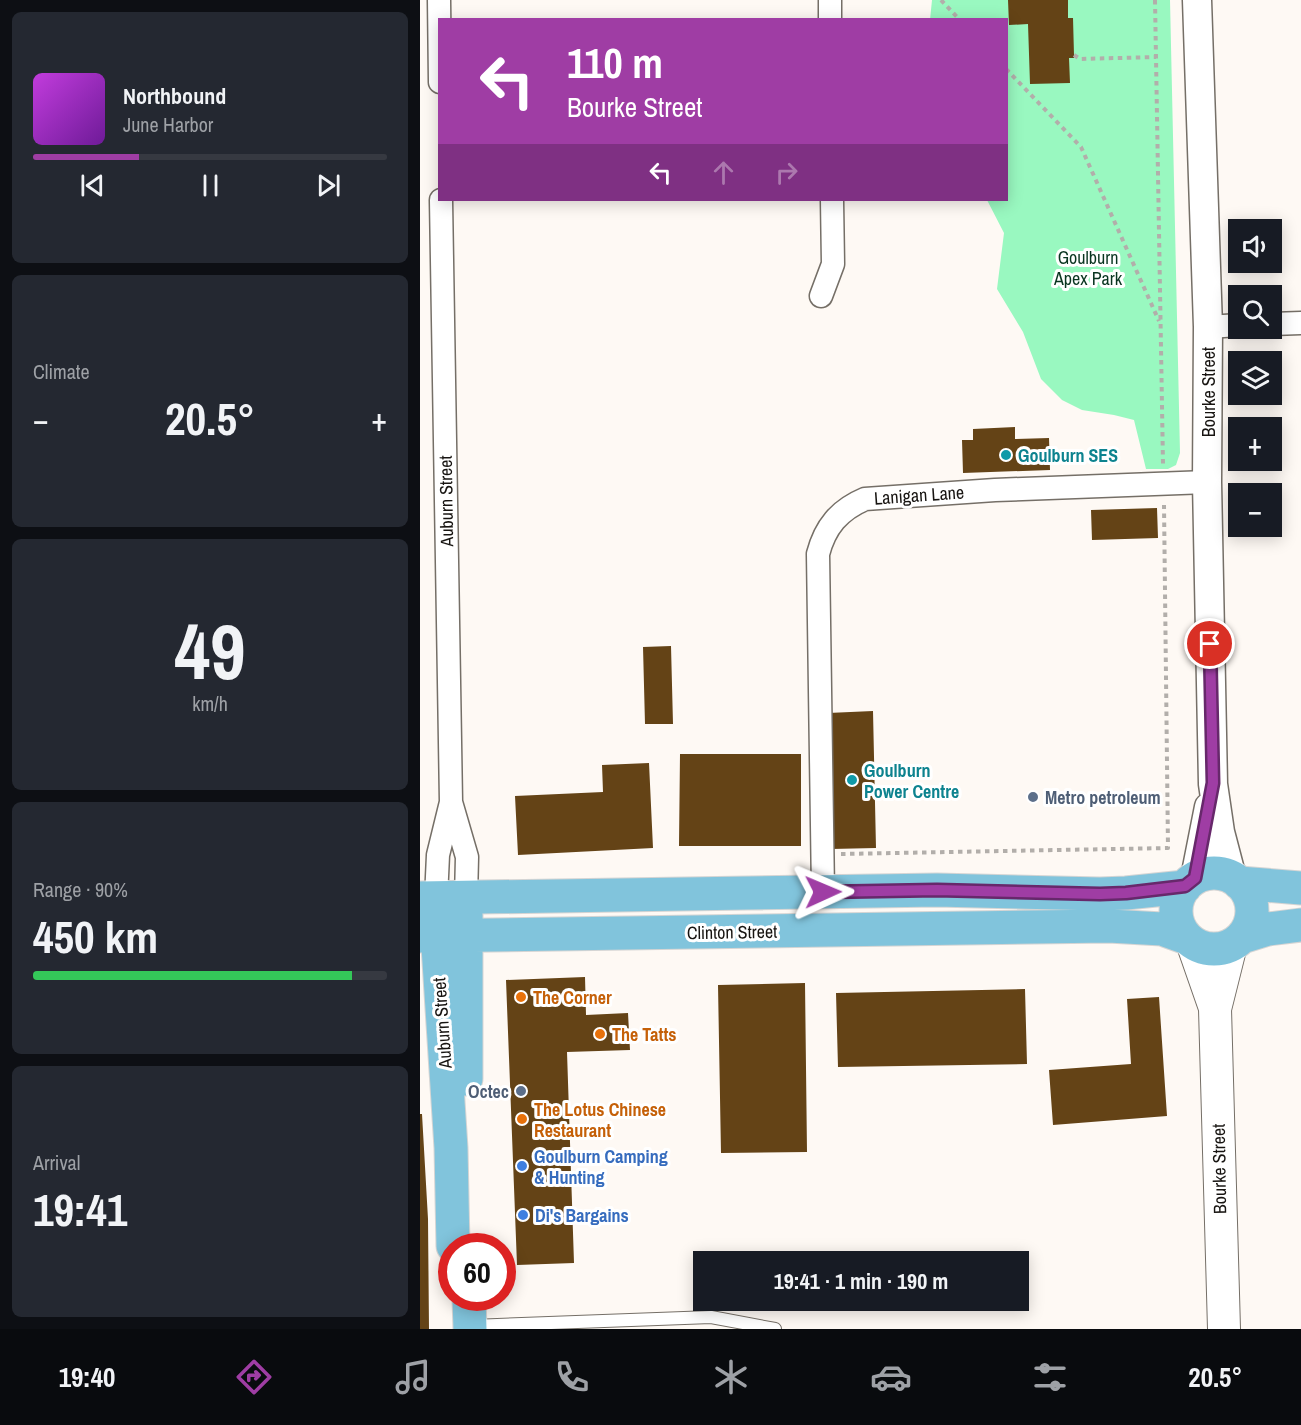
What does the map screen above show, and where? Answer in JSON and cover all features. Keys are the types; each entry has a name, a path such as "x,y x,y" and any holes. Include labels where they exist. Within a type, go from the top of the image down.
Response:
{"main road":[{"path":"440,898 948,890 1100,894 1126,893 1190,882 1210,873 1225,875 1236,880 1301,888"},
{"path":"1236,880 1246,891 1252,909 1251,919 1236,941"},
{"path":"1190,882 1180,894 1176,913 1177,922 1189,940 1204,948 1211,949 1268,929 1301,925"},
{"name":"Auburn Street","path":"440,898 453,1233"},
{"name":"Clinton Street","path":"441,936 1109,926 1162,930 1189,940"},
{"name":"Auburn Street","path":"441,936 467,1233"},
{"name":"Bourke Street","path":"1189,940 1215,1009"},
{"name":"Bourke Street","path":"1224,1329 1215,1009 1236,941"}],"street":[{"path":"439,0 439,18"},
{"path":"830,0 830,18"},
{"name":"Bourke Street","path":"1197,0 1208,327 1207,482 1213,783 1220,832 1236,880"},
{"name":"Auburn Street","path":"440,898 467,857 451,802 431,269 441,201"},
{"path":"821,296 833,264 832,201"},
{"path":"1282,324 1301,323"},
{"path":"1208,327 1228,326"},
{"name":"Lanigan Lane","path":"823,892 818,554 822,538 835,519 852,504 865,499 996,490 1207,482"},
{"name":"Bourke Street","path":"1190,882 1213,783"},
{"name":"Auburn Street","path":"440,898 438,855 451,802"}],"lane":[{"path":"466,1320 711,1317 775,1329"}],"path":[{"path":"941,0 958,18"},
{"path":"822,854 1168,848 1155,0"},
{"path":"1074,55 1080,59 1156,57"},
{"path":"1008,71 1081,147 1160,324"}],"green space":[{"name":"Goulburn Apex Park","path":"932,0 1170,0 1180,453 1176,465 1168,469 1146,469 1134,420 1082,410 1062,400 1041,379 1023,332 997,289 1004,233 988,201 1008,201 1008,18 930,18"}],"building":[{"path":"1008,0 1068,0 1068,18 1073,18 1074,55 1074,58 1069,58 1070,83 1030,84 1028,24 1009,25"},
{"name":"Goulburn SES","path":"1015,427 1015,439 1049,438 1050,470 963,473 962,440 973,440 973,429"},
{"path":"1157,508 1158,538 1092,540 1091,510"},
{"path":"671,646 673,724 645,724 643,647"},
{"name":"Goulburn Power Centre","path":"873,711 876,848 831,849 828,713"},
{"path":"680,754 801,754 801,846 679,846"},
{"path":"649,763 653,848 518,855 515,796 603,792 602,765"},
{"path":"585,977 586,1015 628,1013 630,1050 567,1052 574,1263 517,1265 506,980"},
{"path":"805,983 807,1152 721,1153 718,985"},
{"path":"1025,989 1027,1064 838,1067 836,993"},
{"path":"1159,997 1167,1116 1053,1125 1049,1070 1131,1064 1127,999"},
{"path":"420,1114 422,1114 428,1219 429,1329 420,1329"}],"place":[{"name":"Goulburn SES","path":"1006,455"},
{"name":"Goulburn Power Centre","path":"852,780"},
{"name":"Metro petroleum","path":"1033,797"},
{"name":"The Corner","path":"521,997"},
{"name":"The Tatts","path":"600,1034"},
{"name":"Octec","path":"521,1091"},
{"name":"The Lotus Chinese Restaurant","path":"522,1119"},
{"name":"Goulburn Camping & Hunting","path":"522,1166"},
{"name":"Di's Bargains","path":"523,1215"}],"route":[{"path":"823,892 937,890 1100,894 1185,886 1195,878 1213,783 1210,644"}]}
